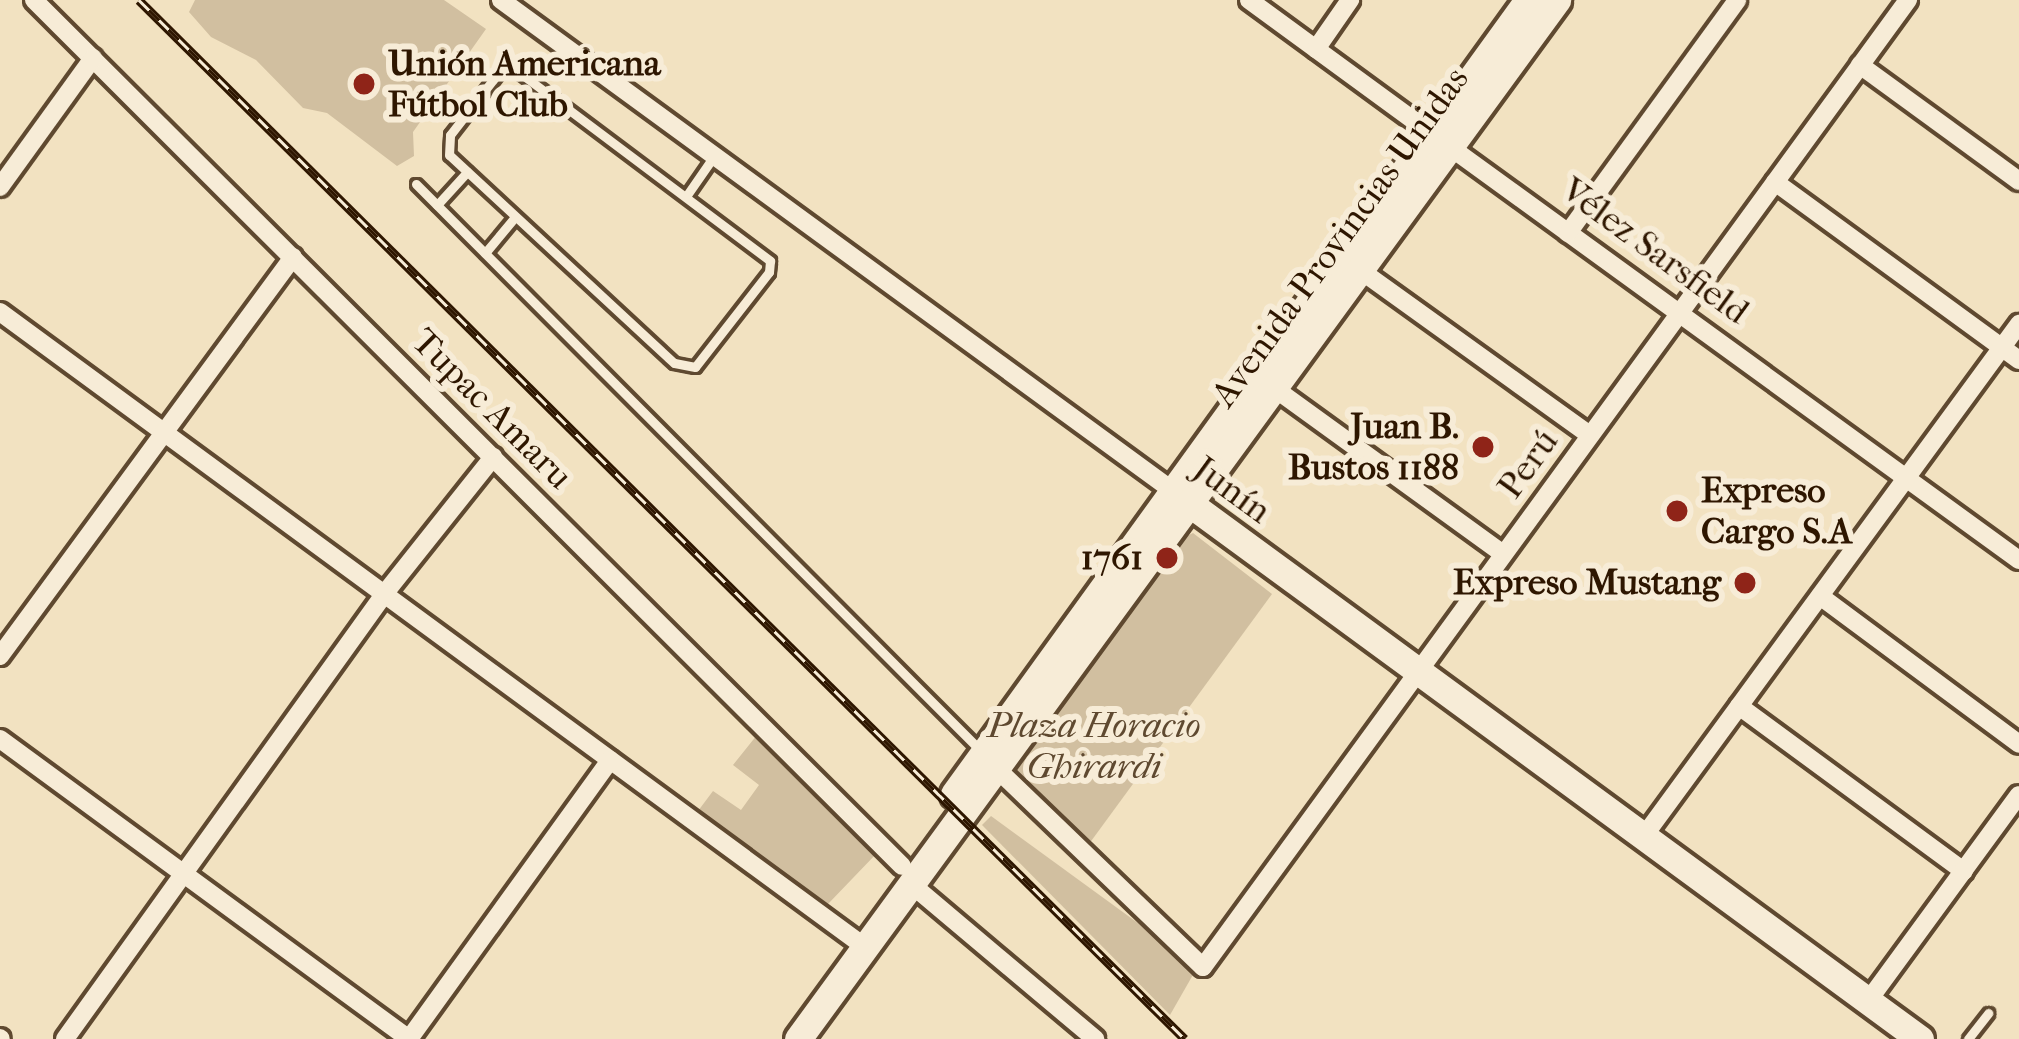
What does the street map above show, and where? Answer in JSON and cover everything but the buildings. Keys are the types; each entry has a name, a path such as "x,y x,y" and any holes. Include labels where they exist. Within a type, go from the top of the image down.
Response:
{"main road":[{"name":"Avenida Provincias Unidas","path":"1181,497 1274,388 1360,270 1528,0"},
{"name":"Avenida Provincias Unidas","path":"776,1039 858,941 1441,141 1557,0"},
{"name":"Junín","path":"1181,497 1920,1039"},
{"name":"Avenida Provincias Unidas","path":"798,1039 858,941"}],"street":[{"name":"Tupac Amaru","path":"34,0 906,875 1095,1039"},
{"name":"Junín","path":"501,0 1181,497"},
{"name":"Vélez Sarsfield","path":"1249,0 2019,560"},
{"path":"1316,49 1350,0"},
{"path":"1568,233 1738,0"},
{"name":"Perú","path":"990,760 1203,967 1907,0"},
{"path":"0,188 93,58"},
{"path":"1860,65 2019,181"},
{"path":"1774,182 2019,360"},
{"path":"0,656 293,256"},
{"path":"1360,270 1589,435"},
{"path":"0,312 858,941"},
{"path":"1644,836 2019,324"},
{"path":"1274,388 1503,554"},
{"path":"65,1039 385,593 493,457"},
{"path":"1820,596 2019,744"},
{"path":"1739,706 1964,871"},
{"path":"0,739 409,1039 610,760"},
{"path":"1868,1001 2019,795"}],"lane":[{"path":"503,67 516,70 770,261 769,272 702,362 685,368 466,172 446,145 503,67"},
{"path":"687,195 714,156"},
{"path":"437,205 466,172"},
{"path":"416,184 990,760"},
{"path":"485,254 515,217"},
{"path":"1968,1039 1988,1012"}],"green space":[{"name":"Unión Americana Fútbol Club","path":"195,0 444,0 486,29 413,132 414,156 397,166 327,113 303,108 256,60 211,37 189,12"},
{"name":"Plaza Horacio Ghirardi","path":"1193,533 1272,594 1089,844 1009,767 1176,541"},
{"path":"761,730 877,853 828,904 698,811 713,791 741,810 759,785 733,765"},
{"path":"991,816 1142,926 1194,973 1170,1015 982,825"}],"railway":[{"path":"139,0 1185,1039"}],"place":[{"name":"Unión Americana Fútbol Club","path":"364,84"},
{"name":"Juan B. Bustos 1188","path":"1483,447"},
{"name":"Expreso Cargo S.A","path":"1677,511"},
{"name":"1761","path":"1167,558"},
{"name":"Expreso Mustang","path":"1745,583"}]}
